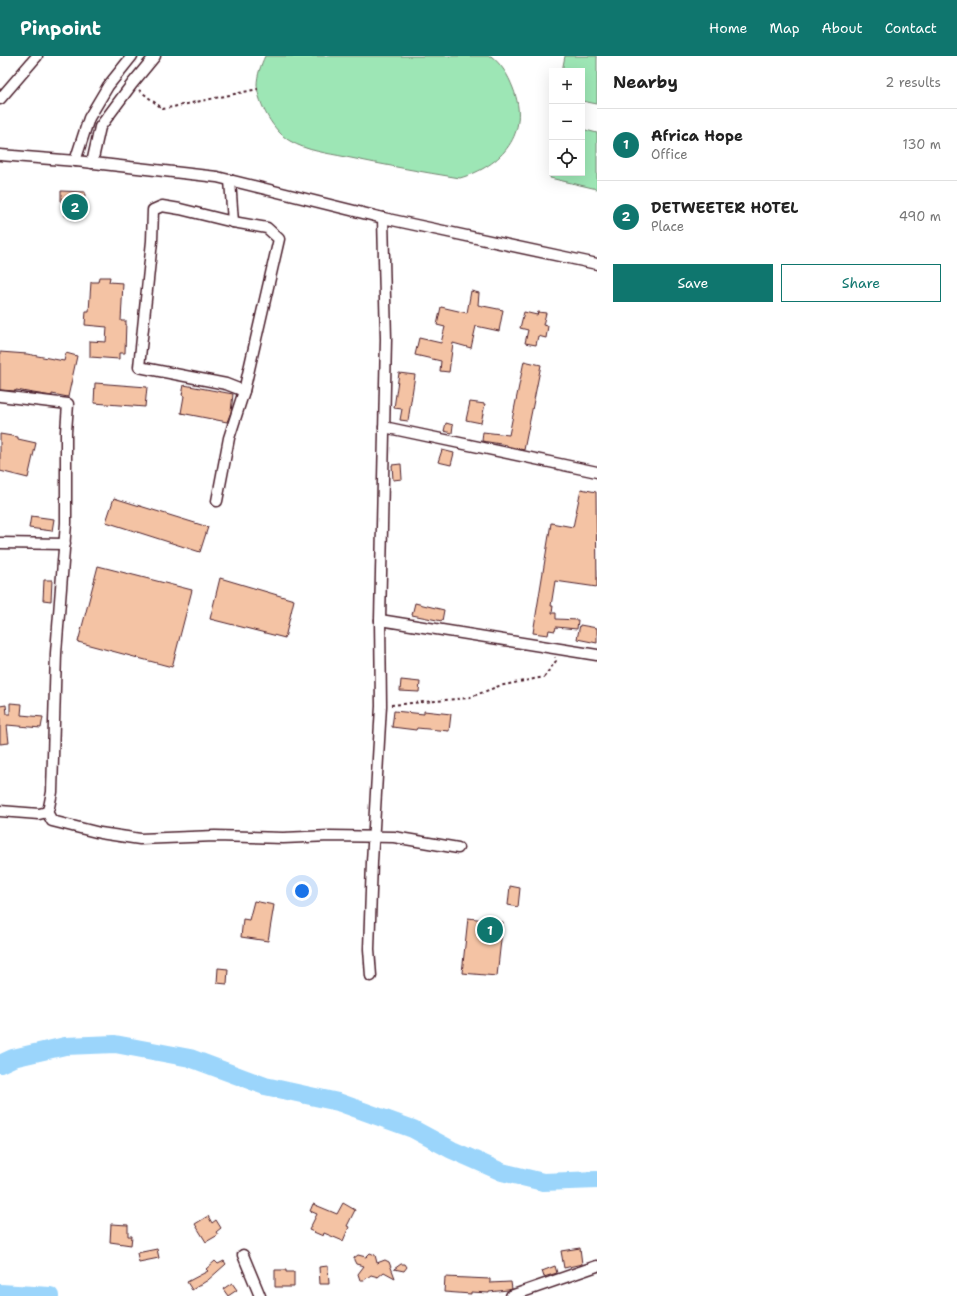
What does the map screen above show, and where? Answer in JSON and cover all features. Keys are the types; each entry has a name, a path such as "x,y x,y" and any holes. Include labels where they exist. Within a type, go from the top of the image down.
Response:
{"street":[{"path":"0,99 36,56"},
{"path":"76,161 76,155 87,123 101,97 132,56"},
{"path":"92,163 100,128 132,84 155,56"},
{"path":"125,65 139,75"},
{"path":"87,123 100,128"},
{"path":"0,155 76,161 217,177 383,218 597,264"},
{"path":"230,180 233,222"},
{"path":"217,500 229,438 244,391 279,239 267,228 162,206 154,210 139,367 226,384 244,391"},
{"path":"371,976 369,949 381,706 380,620 386,339 383,218"},
{"path":"0,396 68,404 66,432 65,544 56,653 52,792 50,807 47,812 39,814 0,811"},
{"path":"384,427 597,472"},
{"path":"0,543 65,544"},
{"path":"380,620 597,655"},
{"path":"47,812 52,821 100,833 140,839 214,836 283,838 394,837 458,848"},
{"path":"243,1255 260,1296"},
{"path":"511,1296 597,1266"}],"path":[{"path":"132,84 163,108 258,90"},
{"path":"381,706 468,698 499,686 544,677 556,661 555,648"}],"green space":[{"path":"265,56 491,56 504,70 513,88 518,104 518,119 515,133 509,145 500,156 489,165 475,173 460,178 389,166 310,149 284,137 268,117 264,109 258,92 257,81"},
{"path":"565,56 597,56 597,104 585,102 585,68 563,68"},
{"path":"585,130 597,133 597,189 550,178 550,176 585,176"}],"building":[{"path":"61,191 85,192 84,212 81,212 80,216 65,216 65,203 61,202"},
{"path":"99,277 110,277 109,282 123,283 121,321 126,321 125,353 119,353 119,359 90,357 90,341 106,342 107,327 85,325 86,311 89,311 91,282 98,282"},
{"path":"471,291 479,293 478,305 503,310 499,331 476,326 471,348 453,343 449,372 440,371 441,361 415,355 419,338 441,343 445,327 437,325 441,307 467,313"},
{"path":"524,312 537,315 538,312 546,313 543,325 548,326 546,338 538,336 536,345 525,343 528,330 520,328"},
{"path":"0,352 27,354 64,361 66,353 77,356 68,397 16,390 0,390"},
{"path":"524,361 541,365 524,450 507,445 482,441 483,432 509,435"},
{"path":"399,373 415,375 408,421 400,420 402,409 394,408"},
{"path":"95,383 147,387 145,407 94,403"},
{"path":"184,385 233,394 231,412 227,422 181,413"},
{"path":"470,402 485,404 481,423 466,420"},
{"path":"446,423 453,425 452,433 444,431"},
{"path":"0,434 18,437 18,439 36,443 28,478 0,471"},
{"path":"442,450 454,453 451,465 438,462"},
{"path":"401,464 402,479 393,480 392,465"},
{"path":"581,489 596,492 597,587 555,581 551,606 553,606 552,613 556,613 556,619 578,620 577,629 556,627 555,631 549,630 548,635 533,633 551,523 573,527"},
{"path":"114,498 208,527 200,552 106,522"},
{"path":"31,516 54,519 52,531 29,528"},
{"path":"98,566 192,590 172,667 78,642"},
{"path":"220,578 294,600 285,638 210,619"},
{"path":"44,580 52,580 51,601 43,600"},
{"path":"415,603 444,610 442,621 412,615"},
{"path":"580,625 597,628 597,643 577,639"},
{"path":"401,680 420,682 419,692 400,691"},
{"path":"10,703 22,704 21,715 43,717 41,728 7,725 9,743 0,744 0,706 6,705 7,714 10,714"},
{"path":"394,711 424,714 424,711 451,714 449,731 417,728 416,730 392,727"},
{"path":"510,886 520,888 518,907 508,905"},
{"path":"254,901 274,905 268,941 241,937 243,919 249,920"},
{"path":"468,918 503,922 497,976 462,973"},
{"path":"218,968 228,969 227,984 217,983"},
{"path":"343,1203 355,1210 347,1226 349,1227 343,1241 324,1233 323,1236 309,1230 317,1214 310,1211 313,1204 337,1214"},
{"path":"208,1216 212,1223 216,1220 221,1228 216,1232 218,1235 206,1242 195,1224"},
{"path":"111,1224 128,1225 128,1236 132,1236 131,1245 110,1242"},
{"path":"580,1248 582,1264 564,1268 561,1251"},
{"path":"157,1249 159,1258 139,1262 137,1253"},
{"path":"370,1253 375,1255 377,1263 385,1260 389,1262 395,1278 384,1272 378,1277 371,1275 364,1280 360,1280 358,1274 364,1266 356,1264 354,1258 358,1255 366,1257"},
{"path":"215,1261 218,1264 224,1261 226,1264 208,1280 192,1290 187,1282 208,1271 206,1269"},
{"path":"401,1264 405,1264 407,1267 404,1271 394,1269"},
{"path":"328,1266 329,1284 320,1284 319,1267"},
{"path":"555,1266 557,1273 544,1277 542,1271"},
{"path":"275,1270 294,1272 294,1287 275,1287"},
{"path":"445,1277 490,1279 490,1283 511,1282 512,1289 489,1293 471,1292 471,1294 444,1292"},
{"path":"232,1283 237,1290 228,1296 223,1289"}],"waterway":[{"path":"0,1064 13,1058 65,1046 115,1044 190,1058 265,1086 338,1102 413,1129 452,1150 502,1172 543,1182 597,1180"},
{"path":"0,1293 50,1296"}],"place":[{"name":"DETWEETER HOTEL","path":"75,207"},
{"name":"Africa Hope","path":"490,930"}]}
